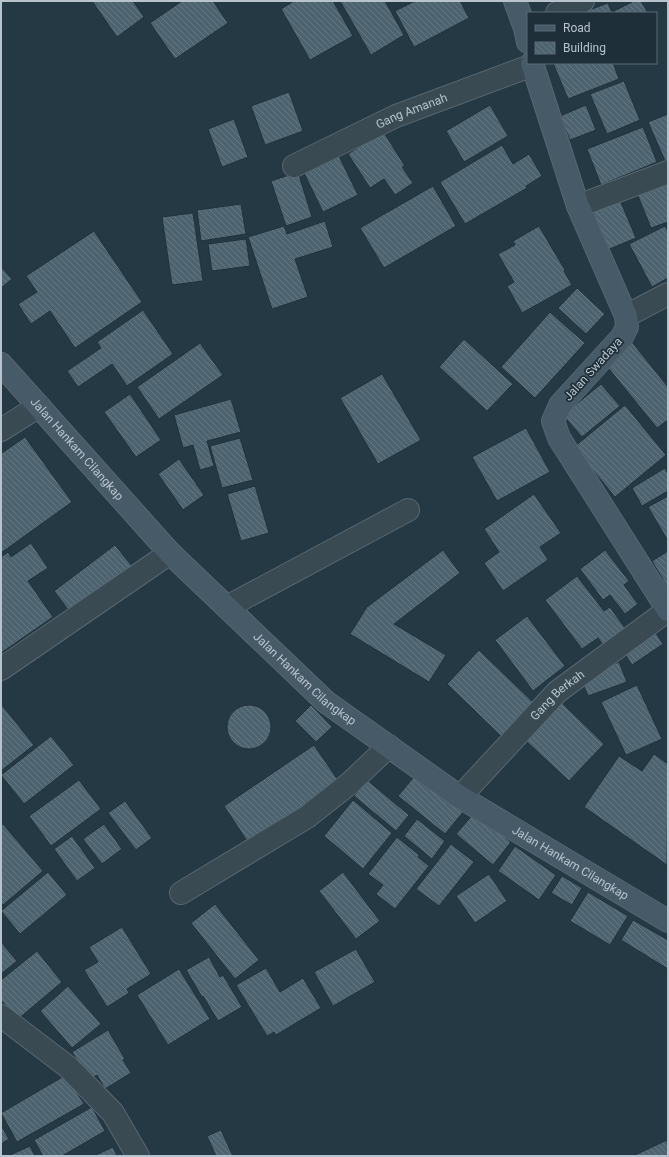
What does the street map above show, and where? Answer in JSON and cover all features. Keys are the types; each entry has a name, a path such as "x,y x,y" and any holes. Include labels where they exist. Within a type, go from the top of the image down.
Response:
{"street":[{"path":"515,1 527,32"},
{"path":"559,12 582,1"},
{"path":"532,64 578,206 626,316 668,294"},
{"name":"Gang Amanah","path":"294,166 396,116 532,64"},
{"path":"578,206 668,172"},
{"name":"Jalan Swadaya","path":"626,316 627,327 622,337 560,405 553,421 558,438 668,610"},
{"name":"Jalan Hankam Cilangkap","path":"1,364 170,553 326,702 460,797 668,921"},
{"path":"1,430 39,406"},
{"path":"227,607 408,510"},
{"path":"1,669 170,553"},
{"name":"Gang Berkah","path":"460,797 558,692 668,610"},
{"path":"181,893 307,817 350,783 389,746"},
{"path":"1,1016 68,1067 113,1113 138,1156"}],"building":[{"path":"92,1 133,1 144,17 117,37"},
{"path":"182,1 213,1 228,23 175,59 150,23"},
{"path":"294,1 333,1 353,36 310,60 281,9"},
{"path":"340,1 385,1 404,35 371,55"},
{"path":"415,1 460,1 469,18 414,47 395,11"},
{"path":"634,1 641,1 647,12 614,12"},
{"path":"608,3 612,12 584,12"},
{"path":"553,64 613,64 619,79 568,99"},
{"path":"624,81 640,120 607,134 590,94"},
{"path":"289,92 303,131 265,145 251,106"},
{"path":"490,105 508,136 464,162 446,131"},
{"path":"586,105 596,130 570,140 560,116"},
{"path":"668,114 668,160 665,161 648,122"},
{"path":"234,119 248,157 222,167 208,129"},
{"path":"643,127 657,162 601,185 587,149"},
{"path":"383,131 405,166 402,167 413,183 395,195 384,179 370,188 348,154"},
{"path":"502,145 513,164 529,154 542,176 526,186 527,188 465,224 440,182"},
{"path":"337,152 358,195 323,212 302,169"},
{"path":"298,172 312,217 286,226 271,181"},
{"path":"668,178 668,222 651,228 636,191"},
{"path":"433,186 456,226 384,268 360,228"},
{"path":"620,200 636,238 607,250 591,212"},
{"path":"241,204 246,234 201,241 197,210"},
{"path":"193,213 203,281 172,285 162,217"},
{"path":"325,221 333,247 295,259 308,297 272,309 248,237 284,226 287,234"},
{"path":"539,226 565,270 564,271 572,285 522,313 507,286 514,282 498,254 515,245 513,241"},
{"path":"665,226 668,231 668,278 652,287 629,244"},
{"path":"94,231 142,302 75,348 50,311 31,324 18,304 37,292 26,276"},
{"path":"246,239 250,266 212,271 208,244"},
{"path":"1,267 12,279 1,288"},
{"path":"577,288 605,314 586,334 558,308"},
{"path":"143,310 173,354 127,386 112,364 78,387 67,371 101,348 97,342"},
{"path":"550,312 585,343 535,398 501,367"},
{"path":"464,339 513,384 487,411 439,367"},
{"path":"632,342 668,387 668,420 657,428 605,364"},
{"path":"200,343 223,375 159,419 137,387"},
{"path":"382,374 421,440 378,464 340,398"},
{"path":"601,384 620,406 582,437 563,415"},
{"path":"130,394 161,440 136,457 104,412"},
{"path":"231,399 241,432 207,441 214,466 200,470 193,445 183,448 174,415"},
{"path":"625,405 666,455 615,497 574,447"},
{"path":"526,428 550,472 497,501 472,457"},
{"path":"25,437 72,502 1,553 1,452 2,453"},
{"path":"240,438 253,480 222,488 210,446"},
{"path":"179,459 204,495 183,510 158,474"},
{"path":"665,468 668,474 668,491 642,506 632,488"},
{"path":"255,486 269,533 241,541 227,494"},
{"path":"534,494 561,533 540,547 548,560 503,591 484,563 499,552 484,529"},
{"path":"668,496 668,541 648,507"},
{"path":"31,543 48,568 28,581 53,617 1,653 1,557 8,552 11,557"},
{"path":"115,545 132,566 70,612 54,591"},
{"path":"443,550 460,573 394,624 446,655 429,682 350,634 367,607"},
{"path":"605,550 629,581 624,585 638,604 625,614 610,595 603,600 580,569"},
{"path":"668,551 668,588 652,561"},
{"path":"577,576 604,611 610,607 625,628 603,645 598,638 582,649 545,600"},
{"path":"527,616 565,666 533,691 495,640"},
{"path":"654,630 663,644 632,665 623,651"},
{"path":"479,650 537,706 505,740 447,684"},
{"path":"619,662 627,682 588,696 580,677"},
{"path":"637,685 662,739 626,755 601,702"},
{"path":"561,702 604,744 569,781 525,740"},
{"path":"1,704 34,745 1,771"},
{"path":"253,705 258,706 265,711 270,718 270,736 265,743 258,748 245,749 240,748 233,743 228,736 227,723 228,718 233,711 240,706"},
{"path":"311,705 332,727 316,742 295,721"},
{"path":"51,736 74,765 24,804 1,775"},
{"path":"314,745 340,783 249,844 224,806"},
{"path":"654,754 668,764 667,865 584,807 619,756 642,771"},
{"path":"418,772 464,811 445,834 398,796"},
{"path":"79,780 101,809 51,846 29,816"},
{"path":"367,780 409,815 396,831 354,796"},
{"path":"353,800 392,833 363,869 324,836"},
{"path":"125,801 152,838 136,850 108,813"},
{"path":"475,812 511,842 493,865 456,834"},
{"path":"417,819 445,841 432,859 404,836"},
{"path":"3,824 43,871 3,905 1,902 1,825"},
{"path":"104,824 122,849 102,864 83,839"},
{"path":"72,836 95,868 77,881 54,849"},
{"path":"397,837 419,855 418,857 429,866 395,909 376,894 383,885 368,874"},
{"path":"451,844 474,862 439,906 416,889"},
{"path":"515,846 556,875 539,900 498,871"},
{"path":"48,872 67,895 20,934 1,911"},
{"path":"343,872 380,921 356,939 319,891"},
{"path":"489,874 507,901 475,923 456,896"},
{"path":"562,876 582,888 572,905 551,893"},
{"path":"588,892 628,916 610,945 570,921"},
{"path":"215,904 259,960 235,979 191,923"},
{"path":"633,920 668,940 668,969 621,940"},
{"path":"122,927 151,974 127,989 129,993 107,1007 84,970 98,962 89,947"},
{"path":"1,942 17,961 1,974"},
{"path":"356,949 375,982 333,1006 314,972"},
{"path":"37,951 62,982 17,1020 1,1000 1,980"},
{"path":"209,957 220,977 223,975 242,1007 218,1021 186,970"},
{"path":"266,968 280,992 303,978 321,1008 276,1035 274,1032 267,1036 236,985"},
{"path":"179,969 210,1019 168,1045 137,995"},
{"path":"68,986 101,1024 72,1048 40,1011"},
{"path":"108,1030 125,1059 123,1060 131,1073 105,1089 97,1075 89,1080 72,1052"},
{"path":"66,1075 84,1104 17,1142 1,1113"},
{"path":"92,1107 105,1131 62,1156 43,1156 34,1140"},
{"path":"1,1125 9,1139 1,1144"},
{"path":"221,1130 233,1156 216,1156 207,1136"},
{"path":"667,1140 668,1156 633,1156"},
{"path":"30,1146 35,1156 8,1156"},
{"path":"113,1147 117,1156 94,1156"}]}
